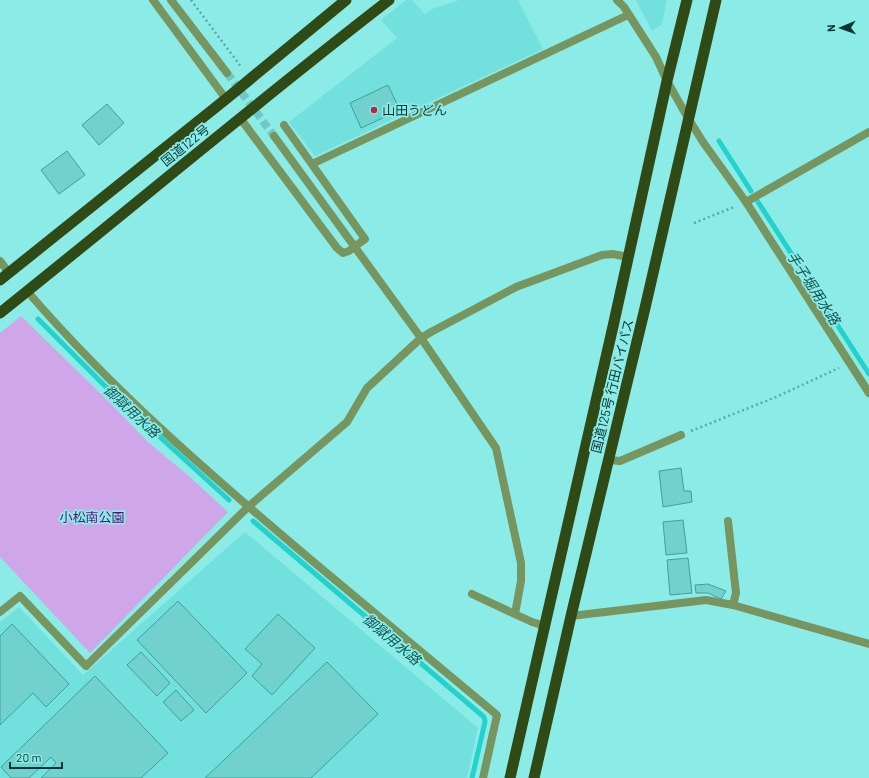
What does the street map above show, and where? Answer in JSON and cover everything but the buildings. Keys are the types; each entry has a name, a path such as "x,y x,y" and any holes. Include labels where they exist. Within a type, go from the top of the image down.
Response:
{"highway":[{"name":"国道122号","path":"0,280 226,99 346,0"},
{"name":"国道122号","path":"0,313 322,52 389,0"},
{"name":"国道125号 行田バイパス","path":"510,778 667,81 687,0"},
{"name":"国道125号 行田バイパス","path":"534,778 608,460 651,285 716,0"}],"street":[{"path":"153,0 226,99"},
{"path":"170,0 227,73"},
{"path":"617,0 624,7 656,58 667,81 703,142 746,202 869,393"},
{"path":"312,164 628,15"},
{"path":"240,118 337,248 343,253 349,251 364,239 284,125"},
{"path":"746,202 869,132"},
{"path":"274,136 421,338 496,448 521,563 521,581 515,614"},
{"path":"0,612 20,596 86,666 248,507 347,422 367,388 421,338 516,287 602,255 613,254 628,257"},
{"path":"0,261 9,273"},
{"path":"27,291 96,366 160,429 248,507 497,715 483,778"},
{"path":"608,460 620,461 682,434"},
{"path":"728,521 736,593 733,606"},
{"path":"472,594 532,622 545,626"},
{"path":"571,616 706,600 733,606 869,644"}],"path":[{"path":"190,0 242,68"},
{"path":"694,223 746,202"},
{"path":"682,434 776,397 850,363"}],"shaded area":[{"path":"406,0 412,0 425,14 432,9 459,0 518,0 543,49 315,156 289,122 397,38 381,20"},
{"path":"636,0 667,0 662,24 652,31"},
{"path":"245,532 478,728 467,778 0,778 0,622 19,607 83,675"}],"green space":[{"name":"小松南公園","path":"21,316 148,442 190,477 228,512 90,653 0,557 0,333"}],"waterway":[{"name":"手子堀用水路","path":"719,141 751,191"},
{"name":"手子堀用水路","path":"758,202 869,374"},
{"name":"御獄用水路","path":"38,319 115,396 229,500"},
{"name":"御獄用水路","path":"253,521 484,717 485,722 472,778"}],"tunnel":[{"path":"227,73 274,136"}],"place":[{"name":"山田うどん","path":"374,110"}]}
